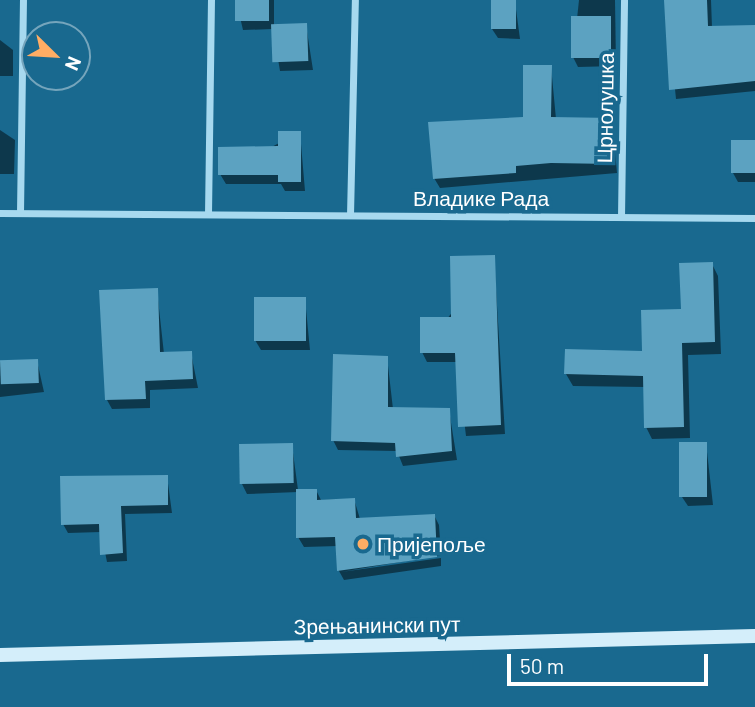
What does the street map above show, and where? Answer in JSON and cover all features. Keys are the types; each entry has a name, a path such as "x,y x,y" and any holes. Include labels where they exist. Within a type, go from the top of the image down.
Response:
{"main road":[{"name":"Зрењанински пут","path":"0,656 755,636"}],"street":[{"path":"20,213 23,0"},
{"path":"208,214 211,0"},
{"path":"350,215 355,0"},
{"name":"Црнолушка","path":"621,217 624,0"},
{"name":"Владике Рада","path":"0,213 755,218"}],"building":[{"path":"235,0 269,0 269,21 235,21"},
{"path":"491,0 516,0 516,29 491,29"},
{"path":"664,0 707,0 708,26 755,25 755,81 669,90"},
{"path":"571,16 611,16 611,58 571,58"},
{"path":"307,23 308,61 272,62 271,24"},
{"path":"523,65 552,65 551,117 613,118 612,164 551,163 516,166 516,173 433,179 428,122 523,117"},
{"path":"278,131 301,131 301,182 278,182 278,175 218,175 218,147 278,146"},
{"path":"731,140 755,140 755,173 731,173"},
{"path":"495,255 501,425 458,427 455,353 420,353 420,317 451,317 450,256"},
{"path":"713,262 715,342 682,343 684,427 644,428 643,376 564,374 565,349 642,351 641,310 681,309 679,263"},
{"path":"158,288 160,352 192,351 193,379 145,381 146,399 105,400 99,290"},
{"path":"254,297 306,297 306,341 254,341"},
{"path":"333,354 388,356 388,407 450,408 452,451 396,457 395,443 331,441"},
{"path":"38,359 39,383 1,384 0,360"},
{"path":"679,442 707,442 707,497 679,497"},
{"path":"293,443 294,483 240,484 239,444"},
{"path":"168,475 168,505 121,506 123,553 100,555 99,524 61,525 60,476"},
{"path":"296,489 317,489 317,500 355,498 356,518 435,514 437,557 337,571 335,537 296,538"}],"place":[{"name":"Пријепоље","path":"363,544"}]}
